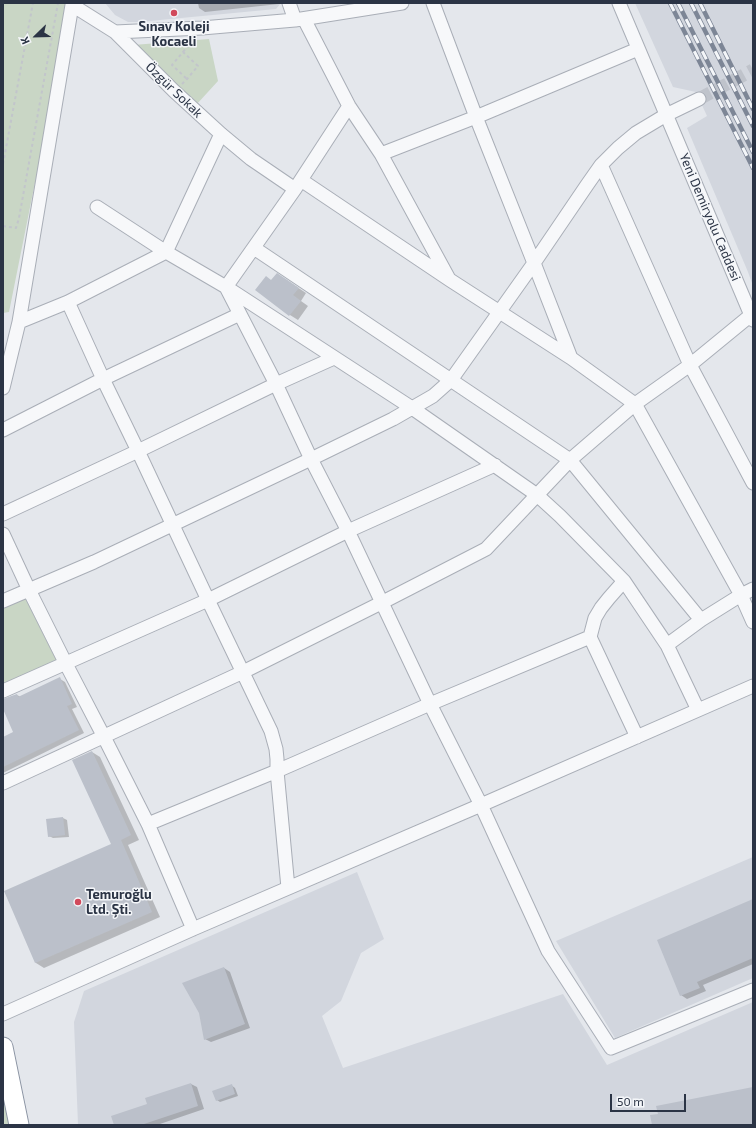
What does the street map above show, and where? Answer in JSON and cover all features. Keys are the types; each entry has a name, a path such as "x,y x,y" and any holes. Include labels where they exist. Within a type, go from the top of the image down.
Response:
{"highway":[{"path":"3,1047 19,1125"}],"street":[{"path":"289,3 349,106 381,154 450,280"},
{"path":"114,32 202,28 299,19 402,3"},
{"path":"433,3 476,117 571,358"},
{"name":"Yeni Demiryolu Caddesi","path":"619,3 752,317"},
{"name":"Özgür Sokak","path":"19,322 72,5 114,32 174,91 251,159 298,184 450,280 571,358 635,404"},
{"path":"381,154 476,117 638,49"},
{"path":"3,601 94,562 311,459 393,419 433,396 451,380 601,165 636,133 666,115 699,99"},
{"path":"226,287 298,184 349,106"},
{"path":"4,382 19,322 68,302 166,252 221,134"},
{"path":"601,165 690,365 753,483"},
{"path":"97,207 166,252 226,287 412,408 537,495 560,516 624,581 667,645 698,710"},
{"path":"254,248 570,460 701,620"},
{"path":"226,287 276,384 430,704 481,805 548,951 611,1048 753,990"},
{"path":"68,302 172,525 271,731 276,749 288,888"},
{"path":"3,430 103,379 240,314"},
{"path":"3,783 243,672 486,549 570,460 635,404 690,365 752,317"},
{"path":"3,514 276,384 334,358"},
{"path":"635,404 741,595 753,622"},
{"path":"3,691 208,600 348,531 495,465"},
{"path":"3,534 29,590 148,824 193,929"},
{"path":"624,581 601,608 590,637 637,737"},
{"path":"667,645 701,620 753,589"},
{"path":"148,824 277,772 430,704 590,637"},
{"path":"3,1014 193,929 753,686"}],"path":[{"path":"3,164 33,3"},
{"path":"3,226 16,228 58,3"},
{"path":"183,52 198,66 186,79 172,65 183,52"}],"shaded area":[{"name":"Sınav Koleji Kocaeli","path":"105,3 281,3 276,9 128,22 115,15"},
{"path":"635,3 753,3 753,286 687,128 707,116 696,92 673,87"},
{"path":"753,857 753,978 615,1038 556,941"},
{"path":"357,872 384,939 361,953 341,1001 322,1016 343,1068 563,994 607,1065 753,1002 753,1125 78,1125 74,1022 84,991"}],"green space":[{"path":"3,3 71,3 9,312 3,313"},
{"path":"209,39 218,81 197,104 133,45"},
{"path":"26,597 57,660 3,685 3,609"},
{"path":"3,1082 11,1125 3,1125"}],"building":[{"path":"277,273 299,288 293,295 301,301 289,316 255,290 266,276 271,280"},
{"path":"60,677 72,704 67,706 79,730 3,767 3,737 13,732 3,709 3,699 17,694 18,697"},
{"name":"Temuroğlu Ltd. Şti.","path":"92,751 131,835 121,840 152,912 35,963 4,891 111,844 72,760"},
{"path":"63,817 65,835 48,837 46,819"},
{"path":"753,899 753,958 697,982 700,988 680,996 657,940"},
{"path":"224,967 245,1024 204,1040 199,1013 182,983"},
{"path":"191,1083 198,1106 141,1125 114,1125 111,1116 147,1104 145,1098"},
{"path":"232,1084 235,1094 216,1101 212,1091"},
{"path":"753,1087 753,1125 652,1125 650,1115 658,1114 656,1106"}],"tunnel":[{"path":"699,99 753,70"}],"railway":[{"path":"670,3 753,168"},
{"path":"678,3 753,152"},
{"path":"691,3 753,126"},
{"path":"700,3 753,109"}],"place":[{"name":"Sınav Koleji Kocaeli","path":"174,13"},
{"name":"Temuroğlu Ltd. Şti.","path":"78,902"}]}
